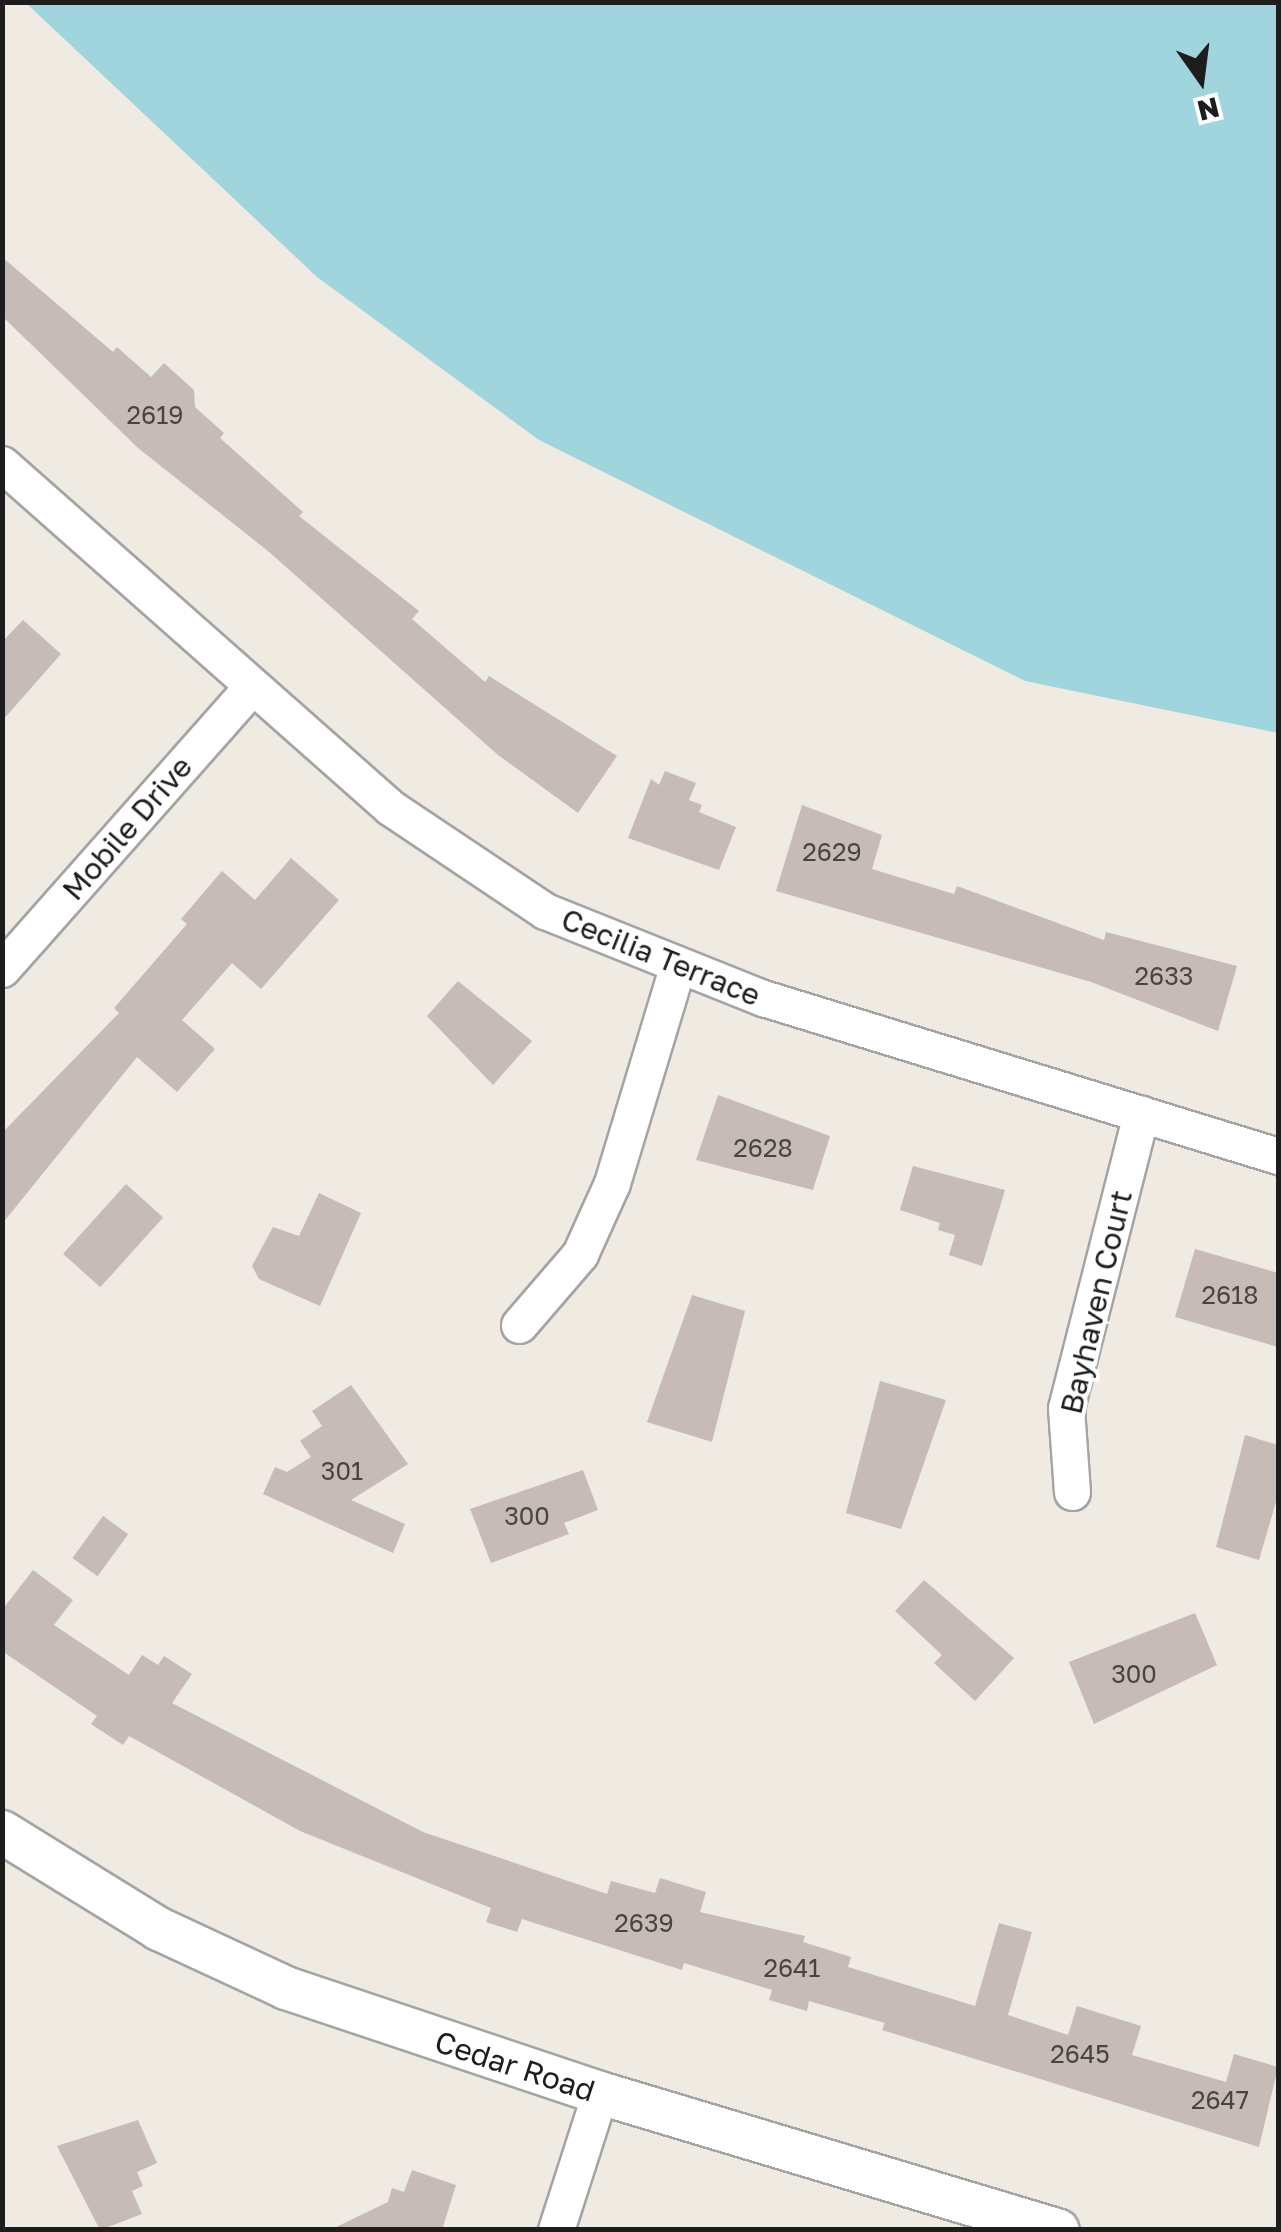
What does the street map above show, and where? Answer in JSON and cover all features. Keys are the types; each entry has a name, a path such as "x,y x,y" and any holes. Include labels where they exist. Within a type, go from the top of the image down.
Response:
{"street":[{"name":"Cecilia Terrace","path":"2,464 252,686 440,844 546,911 677,968 1278,1156"},
{"name":"Mobile Drive","path":"2,970 252,686"},
{"path":"519,1325 580,1254 612,1183 677,968"},
{"name":"Bayhaven Court","path":"1072,1492 1066,1408 1141,1113"},
{"name":"Cedar Road","path":"2,1832 159,1929 286,1988 600,2093 1058,2230"},
{"path":"556,2230 600,2093"}],"water":[{"path":"26,3 1278,3 1278,733 1025,681 539,440 317,277"}],"building":[{"path":"2,257 113,352 117,347 151,377 164,363 194,390 195,407 224,433 220,438 303,512 299,516 419,611 412,619 485,682 489,676 617,756 578,813 498,755 268,551 138,448 2,316"},
{"path":"23,620 61,654 2,721 2,642"},
{"path":"665,771 696,783 689,800 702,805 699,812 736,827 719,870 628,838 651,779 659,785"},
{"path":"802,805 882,835 872,869 954,894 957,886 1104,940 1106,932 1237,966 1218,1031 1091,982 776,891"},
{"path":"291,858 339,900 261,989 232,963 182,1020 215,1049 177,1092 137,1057 2,1224 2,1133 119,1013 114,1008 187,924 181,919 222,871 255,900"},
{"path":"458,981 532,1041 493,1085 427,1016"},
{"path":"718,1095 830,1136 813,1190 696,1160"},
{"path":"913,1166 1005,1190 982,1266 949,1255 955,1235 938,1230 940,1223 900,1210"},
{"path":"126,1184 163,1217 100,1287 63,1254"},
{"path":"319,1193 361,1213 320,1306 259,1279 252,1266 273,1227 299,1236"},
{"path":"1195,1249 1278,1273 1278,1347 1175,1317"},
{"path":"692,1295 745,1311 712,1442 647,1422"},
{"path":"880,1381 946,1400 901,1529 846,1513"},
{"path":"351,1385 408,1464 351,1500 405,1524 393,1553 263,1494 275,1467 287,1472 311,1457 300,1441 322,1426 312,1411"},
{"path":"1245,1435 1278,1445 1278,1495 1259,1560 1216,1547"},
{"path":"583,1470 598,1510 564,1523 569,1534 491,1563 470,1509"},
{"path":"103,1516 128,1534 98,1576 72,1558"},
{"path":"33,1570 73,1600 54,1625 129,1675 142,1655 158,1665 164,1656 192,1674 172,1703 423,1832 607,1894 611,1881 655,1893 660,1878 706,1892 700,1912 805,1936 803,1942 851,1957 848,1967 975,2006 999,1923 1032,1932 1008,2015 1068,2035 1077,2006 1141,2026 1132,2055 1226,2082 1234,2054 1278,2067 1259,2147 882,2030 885,2023 809,2001 807,2011 769,2000 772,1990 684,1963 682,1970 522,1919 517,1932 486,1922 491,1908 300,1831 129,1736 123,1745 91,1724 97,1716 2,1651 2,1610"},
{"path":"924,1580 1014,1658 975,1701 934,1663 942,1655 895,1611"},
{"path":"1195,1613 1217,1665 1094,1724 1069,1662"},
{"path":"138,2120 157,2163 137,2172 143,2186 132,2191 142,2214 100,2230 57,2146"},
{"path":"412,2170 456,2185 442,2230 330,2230 388,2202 392,2188 404,2192"}]}
